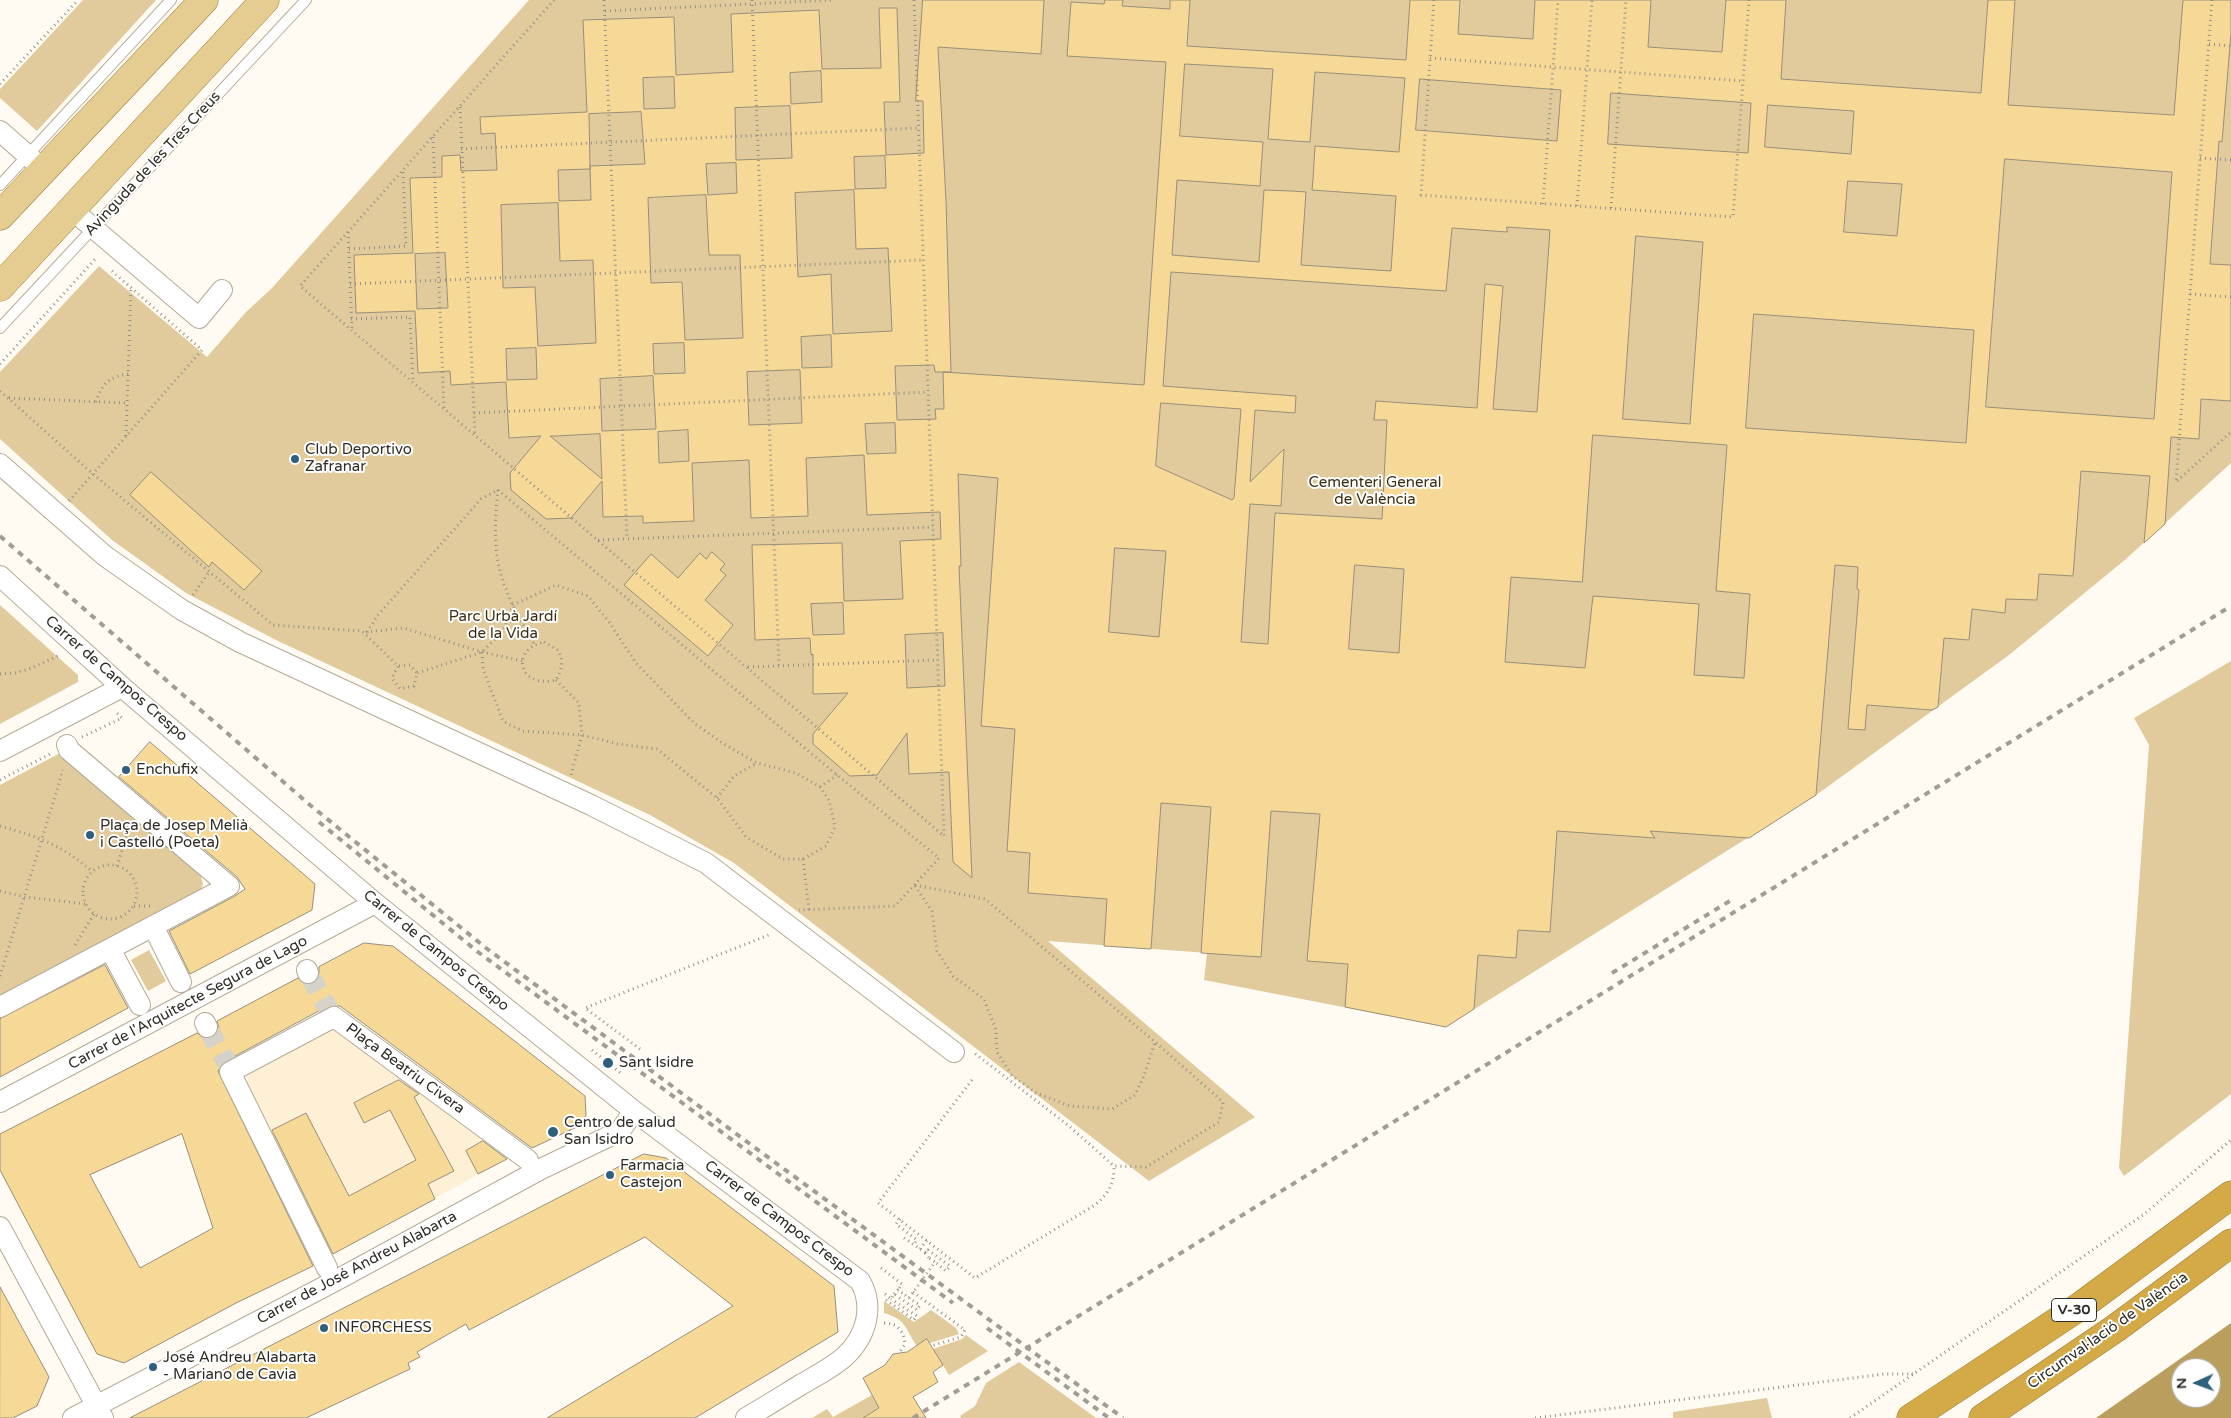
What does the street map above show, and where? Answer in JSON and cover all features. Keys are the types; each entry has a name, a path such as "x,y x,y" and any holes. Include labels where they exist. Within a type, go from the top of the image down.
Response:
{"highway":[{"name":"V-30","path":"1911,1418 2082,1305 2231,1195"},
{"name":"Circumval·lació de València","path":"1983,1418 2116,1328 2231,1243"}],"main road":[{"path":"0,216 35,163 204,0"},
{"name":"Avinguda de les Tres Creus","path":"0,287 70,208 265,0"}],"street":[{"path":"0,131 35,163"},
{"path":"70,208 199,318 222,290"},
{"path":"0,464 105,556 182,610 240,642 591,805 706,863 954,1052"},
{"name":"Carrer de Campos Crespo","path":"0,576 122,687 375,903 634,1111 855,1276 866,1293 876,1320"},
{"path":"0,751 122,687"},
{"path":"0,1007 229,886 68,747"},
{"name":"Carrer de l'Arquitecte Segura de Lago","path":"0,1102 375,903"},
{"path":"153,926 182,982"},
{"path":"110,949 140,1005"},
{"name":"Plaça Beatriu Civera","path":"327,1268 229,1068 332,1014 528,1160"},
{"name":"Carrer de José Andreu Alabarta","path":"73,1418 100,1412 541,1169 620,1132 634,1111"},
{"path":"0,1227 100,1412"},
{"path":"746,1418 847,1356 876,1320"}],"lane":[{"path":"0,184 35,163 171,0"},
{"name":"Avinguda de les Tres Creus","path":"0,328 306,0"}],"path":[{"path":"0,84 78,0"},
{"path":"554,0 300,286 944,836 914,0"},
{"path":"604,0 627,538"},
{"path":"605,11 752,2 833,0"},
{"path":"1434,0 1421,195 1733,217 1749,0"},
{"path":"1543,204 1558,0"},
{"path":"1578,206 1592,0"},
{"path":"1611,208 1626,0"},
{"path":"2212,0 2176,482 2231,432"},
{"path":"752,2 779,665"},
{"path":"2209,44 2231,46"},
{"path":"1430,58 1743,81"},
{"path":"460,106 475,435"},
{"path":"461,149 918,128"},
{"path":"433,137 444,408"},
{"path":"2200,158 2231,160"},
{"path":"349,248 406,246 403,170"},
{"path":"348,232 352,330"},
{"path":"0,364 96,257"},
{"path":"350,284 923,260"},
{"path":"126,436 131,288"},
{"path":"2190,294 2231,297"},
{"path":"351,319 410,317 412,382"},
{"path":"65,505 202,350"},
{"path":"96,402 99,391 106,381 115,376 129,374"},
{"path":"0,391 93,474 273,625 362,631 398,666 410,665 417,673"},
{"path":"474,413 928,392"},
{"path":"9,398 127,403"},
{"path":"498,490 494,525 498,557 505,588 534,644"},
{"path":"498,490 481,500 378,615 366,632 404,628 482,652 523,661"},
{"path":"498,490 837,775 939,858 895,906 809,910 802,859"},
{"path":"598,540 933,527"},
{"path":"190,600 208,572"},
{"path":"417,673 482,652 503,631 513,605 556,585 588,596 609,622 636,662 694,723 724,744 757,763 796,773 820,787 829,800 835,828 826,846 802,859 783,859 746,837 718,798 657,749 618,744 582,736 522,731 503,721 483,669 482,652"},
{"path":"548,643 558,650 561,656 562,668 556,680 543,682 531,679 526,674 523,661 527,650 534,644 548,643"},
{"path":"0,674 29,669 62,654 55,648"},
{"path":"747,666 938,660"},
{"path":"398,666 392,678 400,689 414,686 417,673"},
{"path":"556,680 579,703 582,736 570,782"},
{"path":"0,780 122,718 101,698"},
{"path":"0,976 68,747"},
{"path":"718,798 734,776 757,763"},
{"path":"820,787 837,775"},
{"path":"117,866 126,838 132,804"},
{"path":"0,826 42,838 73,854 93,872"},
{"path":"104,866 117,866 131,876 137,887 137,896 134,906 120,918 111,919 94,914 86,904 83,891 86,880 93,872 104,866"},
{"path":"915,885 985,899 1155,1042 1144,1076 1135,1095 1112,1109 1070,1106 1036,1094 1011,1074 997,1052 996,1030 984,999 953,976 937,951 932,910 915,885"},
{"path":"0,891 25,897 86,904"},
{"path":"640,1049 585,1008 772,934"},
{"path":"592,1050 623,1075"},
{"path":"1008,1079 1011,1074"},
{"path":"972,1080 878,1203 975,1278 1096,1205 1110,1190 1114,1181 1114,1166"},
{"path":"1850,1418 2143,1215 2231,1140"},
{"path":"900,1219 896,1224 917,1240 914,1244"},
{"path":"904,1238 926,1253 924,1254 946,1271 950,1266 928,1250 926,1253"},
{"path":"920,1249 927,1240"},
{"path":"909,1298 935,1262"},
{"path":"881,1268 902,1284 891,1299"},
{"path":"894,1294 917,1310 920,1305 898,1290"},
{"path":"913,1292 965,1330 961,1336 931,1346"},
{"path":"882,1297 914,1320 916,1316 887,1296"},
{"path":"876,1320 895,1325 902,1332 906,1344 899,1353"},
{"path":"1535,1418 1885,1374 1914,1374"}],"shaded area":[{"path":"333,1027 485,1140 507,1159 330,1255 246,1084 249,1073"},
{"path":"2231,1323 2231,1418 2096,1418 2171,1365 2171,1408 2221,1408 2221,1358 2181,1358"}],"green space":[{"path":"83,0 156,0 37,131 0,98 0,89"},
{"name":"Cementeri General de València","path":"529,0 2231,0 2231,463 2126,559 2009,655 1819,793 1446,1027 1204,980 1207,953 1048,941 1255,1117 1149,1181 734,863 650,815 276,640 186,593 112,540 0,439 0,372 99,266 207,357 246,312 272,288"},
{"path":"0,605 78,675 78,682 0,724"},
{"path":"2231,661 2231,1094 2124,1176 2119,1168 2149,745 2134,718"},
{"name":"Plaça de Josep Melià i Castelló (Poeta)","path":"62,752 199,870 203,884 200,892 0,999 0,785"},
{"path":"149,950 166,981 148,991 131,960"},
{"path":"884,1301 914,1322 931,1310 956,1328 959,1334 930,1343 927,1339 917,1346 902,1322 884,1313"},
{"path":"966,1335 988,1351 949,1375 933,1349 962,1339"},
{"path":"1019,1362 1096,1418 961,1418 960,1416 975,1406 986,1383"},
{"path":"872,1395 879,1408 863,1418 812,1418 827,1409 833,1417"},
{"path":"1767,1398 1772,1418 1673,1418 1673,1412"}],"building":[{"path":"923,0 1044,0 1041,54 938,47 946,201 951,372 943,372 1144,385 1166,62 1067,56 1071,2 1104,4 1105,0 1123,0 1122,6 1170,9 1170,0 1190,0 1187,46 1406,60 1410,0 1460,0 1458,34 1533,39 1535,0 1651,0 1648,47 1722,52 1726,0 1786,0 1781,79 1981,93 1988,0 2015,0 2008,105 2174,115 2183,0 2231,0 2231,33 2222,142 2219,141 2210,264 2231,265 2231,401 2201,399 2199,439 2171,437 2165,524 2144,543 2150,476 2081,471 2073,576 2039,574 2037,600 2006,599 2005,613 1972,609 1969,640 1944,638 1938,707 1932,710 1867,705 1865,730 1848,729 1859,590 1857,589 1858,567 1835,565 1816,795 1749,838 1650,831 1655,838 1557,831 1550,932 1518,930 1516,958 1478,955 1474,1009 1446,1027 1345,1007 1348,964 1307,961 1320,814 1271,811 1261,957 1201,953 1211,807 1161,803 1151,949 1104,946 1107,899 1028,893 1030,853 1007,851 1015,729 981,726 998,478 958,474 961,566 959,566 972,878 953,862 949,772 909,774 907,733 877,775 850,776 813,744 813,734 848,693 813,694 813,654 811,655 810,638 755,640 752,545 842,543 844,601 903,599 900,541 941,539 940,512 867,515 864,455 806,458 808,516 751,518 749,460 692,463 694,521 643,523 643,516 603,517 602,481 571,518 546,519 511,490 510,473 541,436 509,438 506,382 451,385 450,371 418,373 415,311 356,313 354,255 413,253 410,178 442,177 442,156 460,155 461,171 497,170 495,133 481,134 480,117 587,112 583,20 674,17 676,75 733,72 731,14 819,10 822,69 881,68 879,8 897,8 900,102 884,102 886,155 924,153 923,101 916,101","holes":["1185,64 1273,69 1268,139 1310,142 1315,72 1405,78 1399,152 1315,146 1312,190 1396,196 1391,271 1301,265 1306,192 1264,190 1259,262 1172,255 1177,180 1260,186 1263,142 1180,136","821,71 822,102 791,104 790,73","674,77 675,108 644,109 643,78","1420,79 1561,90 1557,141 1416,130","1611,93 1751,103 1748,153 1608,144","1768,105 1854,111 1851,154 1765,147","790,106 792,158 736,160 735,108","641,112 645,164 590,166 589,114","885,156 886,188 855,189 854,157","2005,159 2172,172 2154,419 1986,407","736,163 737,193 708,195 706,164","590,166 591,200 559,201 558,170 590,169","1848,181 1902,184 1897,236 1844,232","854,190 856,249 888,248 892,331 833,334 831,274 798,277 795,193","706,195 709,255 740,255 743,338 685,340 682,282 651,283 648,198","558,203 560,261 593,260 596,343 538,346 535,287 503,288 501,205","1507,227 1550,230 1537,412 1493,409 1503,286 1485,284 1477,408 1376,401 1374,420 1387,420 1382,519 1275,513 1268,644 1241,642 1250,504 1281,506 1284,449 1250,482 1255,410 1295,413 1296,396 1163,386 1171,272 1446,291 1452,228 1507,232","1636,236 1703,242 1690,424 1623,419","445,253 448,308 417,309 415,254","1754,314 1974,330 1966,443 1746,428","831,335 832,367 802,368 801,337","684,343 685,373 654,374 653,344","536,348 537,379 507,380 506,349","934,365 935,372 943,372 944,409 935,409 936,419 897,420 895,366","800,370 802,423 749,425 747,372","653,376 656,429 602,431 600,379","1161,403 1241,409 1234,498 1232,500 1156,466","895,423 896,453 867,454 865,424","688,430 689,461 659,463 658,432","600,434 602,479 550,436","1593,435 1727,445 1716,591 1750,594 1744,678 1694,675 1699,604 1593,596 1585,668 1505,662 1511,577 1582,582","1115,548 1166,551 1159,637 1109,632","1355,565 1404,569 1399,653 1349,649","843,603 844,634 813,635 811,604","943,633 945,686 907,688 905,635"]},
{"path":"151,472 262,571 244,590 212,562 209,567 130,495"},
{"path":"712,552 725,564 720,570 726,575 705,600 733,625 708,656 624,585 651,554 678,578 700,553 706,559"},
{"path":"150,742 315,884 312,910 190,974 169,931 245,889 237,877 119,777"},
{"path":"364,943 393,946 585,1096 586,1115 581,1125 532,1148 340,1006 328,1006 224,1062 218,1071 313,1266 236,1303 124,1363 97,1354 0,1170 0,1134 197,1033 206,1039 213,1037 219,1028 217,1021 298,978 305,984 312,984 319,976 319,967","holes":["182,1134 213,1228 140,1268 90,1175"]},
{"path":"105,965 128,1008 0,1077 0,1019"},
{"path":"399,1080 419,1094 414,1097 454,1171 428,1184 435,1199 333,1254 272,1130 306,1113 349,1196 416,1160 390,1110 364,1123 354,1103"},
{"path":"483,1141 507,1159 478,1174 466,1151"},
{"path":"644,1154 666,1158 834,1286 838,1332 695,1418 547,1418 733,1306 645,1237 469,1330 466,1324 417,1352 420,1357 408,1363 410,1369 306,1418 130,1418"},
{"path":"0,1287 49,1377 37,1406 13,1418 0,1418"},
{"path":"927,1339 943,1365 933,1372 938,1382 913,1397 926,1418 863,1418 879,1408 863,1378 885,1365 893,1354 907,1352"}],"tunnel":[{"path":"308,973 330,1012"},
{"path":"207,1027 228,1065"}],"railway":[{"path":"0,536 310,805 486,948 1123,1418"},
{"path":"913,1418 2231,606"},
{"path":"319,822 478,952 953,1303"},
{"path":"1612,973 1733,899"},
{"path":"987,1328 1109,1418"}],"place":[{"name":"Club Deportivo Zafranar","path":"295,459"},
{"name":"Enchufix","path":"126,770"},
{"name":"Plaça de Josep Melià i Castelló (Poeta)","path":"90,835"},
{"name":"Sant Isidre","path":"608,1063"},
{"name":"Centro de salud San Isidro","path":"553,1132"},
{"name":"Farmacia Castejon","path":"610,1175"},
{"name":"INFORCHESS","path":"324,1328"},
{"name":"José Andreu Alabarta - Mariano de Cavia","path":"153,1367"}],"park label":[{"name":"Parc Urbà Jardí de la Vida","path":"503,626"}]}
